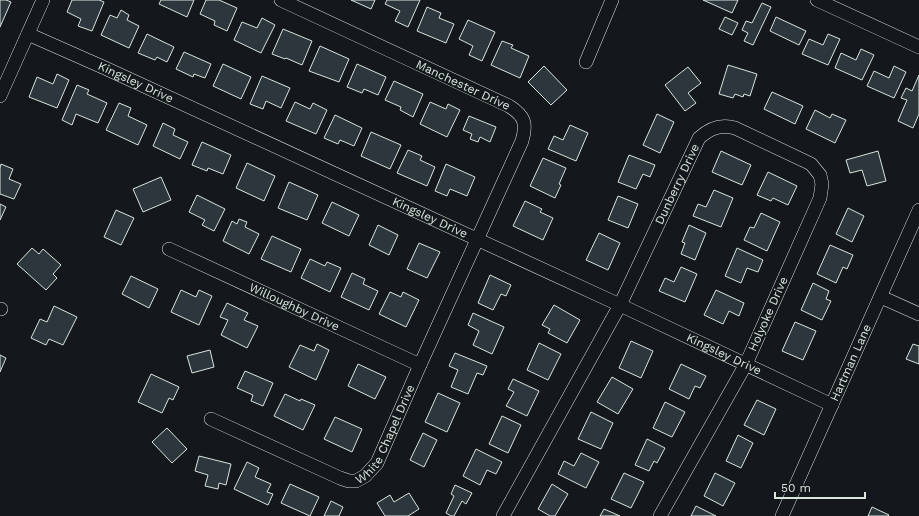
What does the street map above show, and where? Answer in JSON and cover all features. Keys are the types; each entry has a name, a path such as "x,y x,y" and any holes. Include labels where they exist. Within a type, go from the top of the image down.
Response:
{"street":[{"path":"0,96 43,0"},
{"name":"Manchester Drive","path":"281,0 517,111 525,124 525,132 477,240"},
{"path":"586,62 612,0"},
{"path":"817,0 919,47"},
{"name":"Kingsley Drive","path":"28,34 620,305 832,405"},
{"name":"Dunberry Drive","path":"620,305 699,138 711,129 727,126 735,128 773,146"},
{"name":"Holyoke Drive","path":"660,516 746,364 820,198 822,184 820,175 811,164 773,146"},
{"name":"Hartman Lane","path":"782,516 919,210"},
{"name":"White Chapel Drive","path":"211,419 340,478 349,481 356,481 365,476 377,463 477,240"},
{"name":"Willoughby Drive","path":"169,249 420,365"},
{"path":"881,297 919,314"},
{"path":"503,516 620,305"}],"building":[{"path":"0,0 11,2 0,27"},
{"path":"72,0 99,0 104,2 92,31 78,26 81,19 67,12"},
{"path":"161,0 194,0 187,17 159,4"},
{"path":"206,0 219,0 237,8 227,31 214,25 215,21 200,14"},
{"path":"351,0 375,0 371,9"},
{"path":"387,0 420,0 408,27 395,21 400,11 385,4"},
{"path":"703,0 738,0 732,13"},
{"path":"762,3 771,7 753,45 744,41 748,33 742,30 746,21 752,23"},
{"path":"427,7 441,13 439,18 454,24 446,43 417,31"},
{"path":"121,10 129,15 127,20 139,26 129,48 101,35 110,15 117,18"},
{"path":"725,17 738,23 732,35 719,29"},
{"path":"776,17 806,31 799,45 770,31"},
{"path":"262,18 275,25 261,53 234,40 242,22 257,28"},
{"path":"468,20 495,32 482,61 469,55 473,46 459,39"},
{"path":"283,29 312,41 302,65 272,54"},
{"path":"147,34 174,47 167,62 157,57 155,60 138,53"},
{"path":"828,34 840,39 828,65 802,54 809,39 823,45"},
{"path":"502,41 513,45 511,48 529,56 520,78 491,65"},
{"path":"320,46 349,59 339,82 309,71"},
{"path":"861,49 874,55 862,80 835,68 841,53 856,60"},
{"path":"184,52 211,64 205,78 194,74 193,77 176,69"},
{"path":"223,64 251,77 241,99 213,86"},
{"path":"357,64 386,77 378,95 364,89 362,93 347,87"},
{"path":"728,65 757,74 750,96 744,94 743,97 735,94 733,98 719,94"},
{"path":"544,66 567,90 551,105 528,82"},
{"path":"894,66 906,72 894,98 867,86 874,71 889,78"},
{"path":"688,67 701,83 688,93 696,103 685,111 665,85"},
{"path":"57,74 69,80 57,108 29,97 37,77 53,84"},
{"path":"919,75 919,114 913,128 898,121 907,100 901,98 906,88 912,91"},
{"path":"262,76 290,88 281,108 266,101 263,109 250,104"},
{"path":"394,81 423,94 413,117 400,110 401,107 385,100"},
{"path":"77,85 89,90 87,94 107,103 98,123 76,114 72,125 62,120"},
{"path":"772,92 803,106 795,124 764,109"},
{"path":"295,102 310,109 313,103 327,110 316,134 286,121"},
{"path":"430,102 446,109 448,104 460,110 447,137 420,124"},
{"path":"119,103 131,108 128,116 147,125 138,145 106,130"},
{"path":"815,110 830,118 832,114 846,120 835,143 806,129"},
{"path":"657,114 674,122 660,153 643,145"},
{"path":"335,115 362,128 354,146 340,140 338,144 324,138"},
{"path":"469,116 496,127 490,142 480,137 478,142 470,139 472,134 463,130"},
{"path":"163,123 175,129 173,135 188,142 180,159 153,146"},
{"path":"570,125 588,133 576,161 548,149 554,136 563,140"},
{"path":"371,132 401,145 390,169 361,156"},
{"path":"202,142 231,155 223,174 208,168 207,171 192,165"},
{"path":"408,150 422,156 420,160 435,167 427,186 397,173"},
{"path":"721,151 751,165 742,185 712,172"},
{"path":"878,151 886,181 867,186 862,170 850,173 846,160"},
{"path":"629,155 655,165 650,177 643,174 636,189 618,182"},
{"path":"543,158 566,168 555,198 530,186"},
{"path":"247,163 275,176 264,201 236,188"},
{"path":"1,164 13,169 9,179 21,184 14,199 0,194"},
{"path":"446,164 475,177 467,196 450,189 447,196 435,191"},
{"path":"768,172 797,186 788,205 773,198 771,201 757,195"},
{"path":"161,177 171,200 143,212 133,189"},
{"path":"289,182 318,195 307,220 278,208"},
{"path":"714,190 733,198 721,227 693,216 698,204 706,207"},
{"path":"197,195 225,209 214,231 202,225 205,220 189,212"},
{"path":"618,196 638,204 628,228 608,220"},
{"path":"525,201 542,209 540,212 553,218 543,240 513,226"},
{"path":"332,202 359,215 349,236 322,223"},
{"path":"0,204 6,207 0,220"},
{"path":"848,208 864,216 852,242 836,234"},
{"path":"116,210 134,218 121,245 104,237"},
{"path":"761,213 780,222 767,251 744,240 750,227 754,228"},
{"path":"239,219 247,222 245,227 259,234 249,254 223,241 232,221 237,224"},
{"path":"378,225 398,235 389,255 369,245"},
{"path":"689,225 706,233 695,260 681,254 685,243 682,242"},
{"path":"599,233 620,243 608,270 586,260"},
{"path":"272,236 301,249 291,272 261,259"},
{"path":"419,243 440,252 427,278 407,269"},
{"path":"830,245 853,255 847,269 843,267 836,283 817,274"},
{"path":"32,248 39,254 43,249 61,265 53,274 57,278 46,290 17,264"},
{"path":"737,248 763,260 758,272 747,268 741,283 725,276"},
{"path":"310,259 325,266 327,262 341,268 330,292 301,278"},
{"path":"681,267 697,274 685,302 659,291 665,278 674,282"},
{"path":"352,273 365,279 363,284 378,291 369,310 341,297"},
{"path":"490,275 511,285 506,296 501,294 493,310 478,303"},
{"path":"131,276 158,289 149,308 122,294"},
{"path":"813,283 829,291 826,299 831,301 822,320 801,310"},
{"path":"181,290 196,297 199,290 212,296 199,325 171,312"},
{"path":"716,290 744,303 739,316 729,311 723,324 704,315"},
{"path":"390,292 401,297 403,292 419,300 406,327 379,314"},
{"path":"227,303 248,313 244,320 258,326 247,348 221,335 228,320 220,317"},
{"path":"554,305 580,320 567,343 548,333 550,329 542,325"},
{"path":"54,306 77,317 63,345 49,339 46,345 31,338 40,319 47,322"},
{"path":"473,313 504,327 492,354 473,345 479,331 468,325"},
{"path":"795,322 816,331 803,360 782,351"},
{"path":"631,341 653,351 641,378 619,368"},
{"path":"539,343 561,354 548,380 527,370"},
{"path":"317,344 329,350 316,380 289,367 300,345 314,351"},
{"path":"913,344 919,346 919,364 906,359"},
{"path":"210,350 214,367 192,373 187,356"},
{"path":"455,353 487,366 483,375 477,373 468,394 451,387 458,370 449,366"},
{"path":"0,355 6,358 0,372"},
{"path":"358,364 386,377 375,399 348,386"},
{"path":"681,364 706,376 700,388 695,386 689,399 669,389"},
{"path":"245,371 273,383 263,406 251,401 253,395 237,388"},
{"path":"151,374 179,387 173,400 169,398 162,413 138,402"},
{"path":"612,377 633,389 618,414 597,402"},
{"path":"513,379 539,391 527,416 506,406 514,392 508,389"},
{"path":"438,393 460,403 447,432 425,422"},
{"path":"285,394 300,401 301,399 315,405 303,430 274,416"},
{"path":"757,400 776,409 764,435 744,425"},
{"path":"665,402 685,412 672,437 653,428"},
{"path":"591,412 613,423 601,449 578,439"},
{"path":"502,416 521,425 508,453 489,444"},
{"path":"335,417 362,429 352,452 324,439"},
{"path":"167,428 187,449 172,463 152,442"},
{"path":"423,433 437,440 424,467 410,460"},
{"path":"738,435 753,443 741,468 726,461"},
{"path":"647,439 665,448 657,463 654,461 649,471 635,465"},
{"path":"476,449 502,462 496,474 487,470 480,485 463,476"},
{"path":"581,453 599,462 586,488 558,474 564,461 574,466"},
{"path":"199,456 231,464 226,485 219,483 218,489 205,486 208,475 195,471"},
{"path":"247,462 259,468 255,477 271,484 267,492 273,494 268,505 234,489"},
{"path":"624,473 644,482 631,508 611,499"},
{"path":"715,473 735,483 723,506 704,496"},
{"path":"290,484 319,497 310,516 281,503"},
{"path":"552,484 568,494 555,516 550,516 538,509"},
{"path":"455,485 472,493 466,504 462,501 454,516 451,516 446,513 454,496 451,494"},
{"path":"409,493 419,509 408,516 385,516 377,503 390,495 394,502"},
{"path":"331,501 343,507 339,516 324,516"},
{"path":"696,506 716,516 691,516"},
{"path":"872,507 889,515 868,516"},
{"path":"604,509 620,516 600,516"}]}
